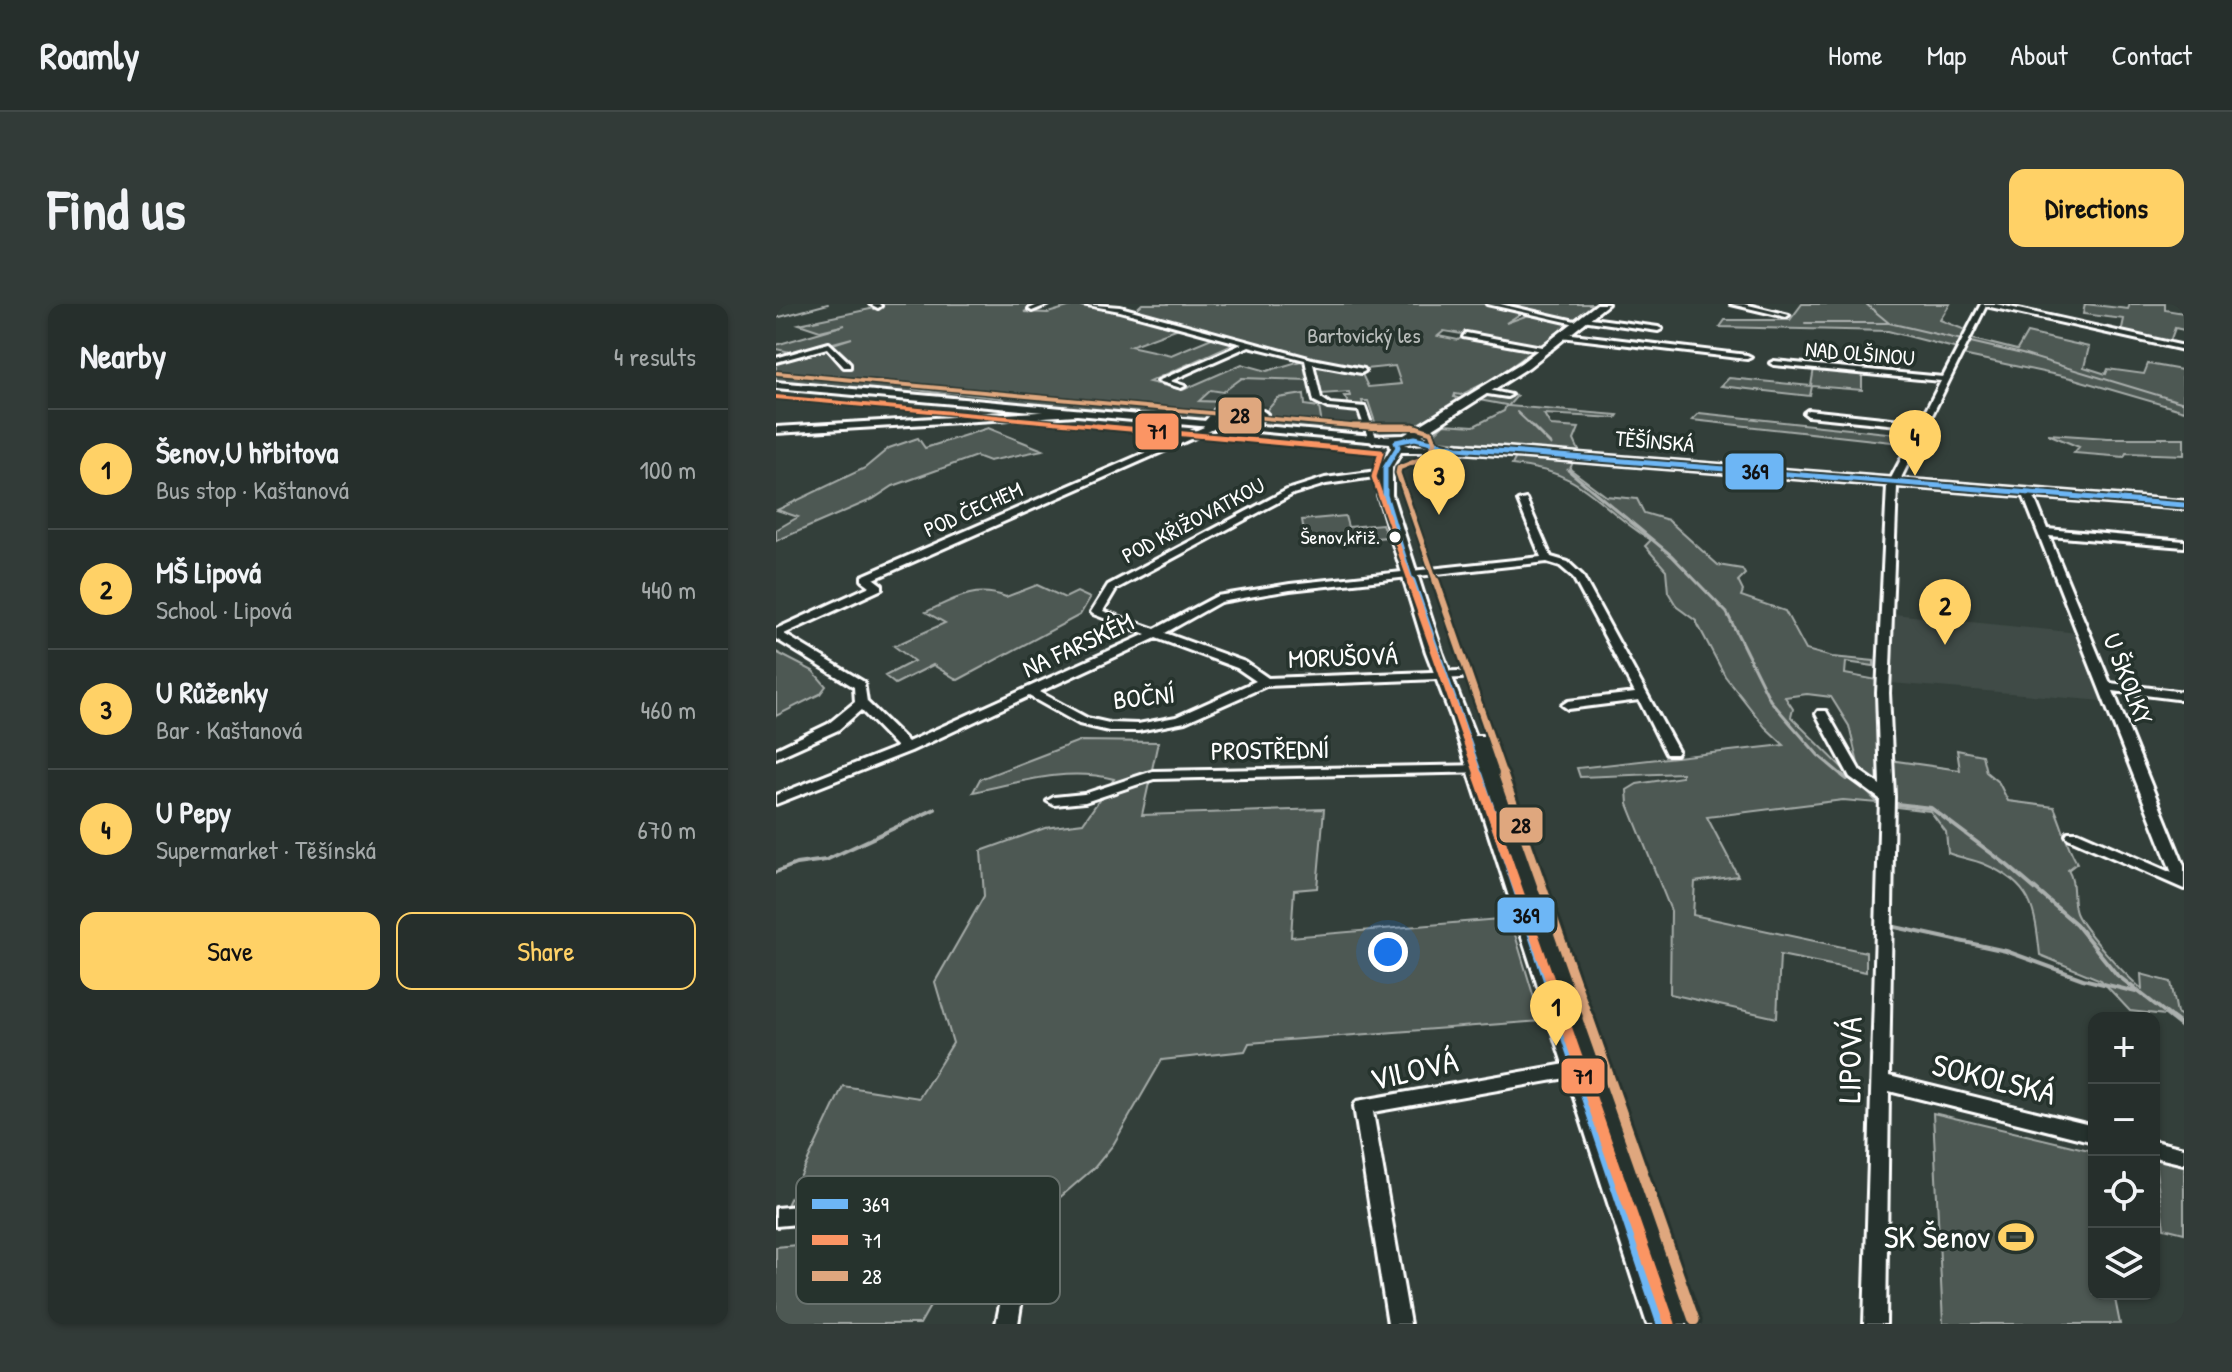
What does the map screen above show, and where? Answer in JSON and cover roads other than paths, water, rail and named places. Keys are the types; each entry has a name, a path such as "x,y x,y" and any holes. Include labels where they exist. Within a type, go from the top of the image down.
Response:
{"main road":[{"path":"1603,304 1547,350 1432,425 1405,448 1385,495 1451,675 1585,1068 1662,1324"},
{"name":"TĚŠÍNSKÁ","path":"776,385 1373,440 1405,448 1457,448 2184,505"},
{"path":"1585,1068 1683,1324"}],"street":[{"path":"1032,309 1046,304"},
{"path":"1085,304 1361,371"},
{"path":"1490,304 1582,321 1658,329"},
{"path":"1734,304 1786,315"},
{"path":"1893,482 1943,379 1985,304 2184,348"},
{"path":"1466,335 1547,350"},
{"path":"1564,335 1747,357"},
{"path":"1181,386 1162,381 1249,343"},
{"path":"776,360 829,345 847,365"},
{"path":"1223,354 1242,359"},
{"path":"1310,361 1317,399 1328,406 1362,409 1373,440"},
{"path":"1204,363 1217,366"},
{"name":"NAD OLŠINOU","path":"1774,363 1943,379"},
{"path":"1184,371 1197,375"},
{"path":"1484,391 1507,395"},
{"path":"1208,406 1220,407 1210,426"},
{"path":"1219,411 1263,414 1250,429"},
{"path":"776,430 1074,413"},
{"path":"1808,413 1922,425"},
{"name":"POD ČECHEM","path":"776,634 878,587 866,578 1210,426"},
{"name":"POD KŘIŽOVATKOU","path":"1157,633 1097,612 1112,587 1290,492 1405,448"},
{"name":"LIPOVÁ","path":"1875,1324 1887,797 1883,693 1893,482"},
{"name":"U ŠKOLKY","path":"2027,492 2182,884"},
{"path":"1523,501 1547,559 1564,564 1577,575 1671,751"},
{"path":"2043,532 2183,546"},
{"name":"NA FARSKÉM","path":"776,800 906,748 1157,633 1217,599 1547,559"},
{"name":"MORUŠOVÁ","path":"1157,633 1241,665 1265,682 1451,675"},
{"name":"POD ČECHEM","path":"776,634 860,685 861,703 906,748"},
{"name":"BOČNÍ","path":"1029,691 1085,722 1107,726 1148,725 1188,717 1245,688 1265,682"},
{"path":"2105,686 2184,696"},
{"path":"1568,705 1643,696"},
{"path":"776,754 833,727 861,703"},
{"path":"1822,714 1855,774 1887,797"},
{"name":"PROSTŘEDNÍ","path":"1054,801 1085,798 1153,775 1484,770"},
{"name":"U ŠKOLKY","path":"2073,835 2182,884"},
{"name":"VILOVÁ","path":"1399,1324 1363,1106 1585,1068"},
{"name":"SOKOLSKÁ","path":"1880,1081 2088,1133"},
{"path":"2160,1150 2184,1156"},
{"path":"776,1217 796,1215"},
{"path":"1007,1324 1011,1304"}],"waterway":[{"path":"776,318 828,304"},
{"path":"1866,304 1889,323"},
{"path":"1805,323 1889,323"},
{"path":"1889,323 2022,354 2184,403"},
{"path":"1517,412 1534,428"},
{"path":"1534,428 1551,445"},
{"path":"1568,470 1672,556 1727,613 1770,700 1818,755 1844,777"},
{"path":"1842,775 1847,779"},
{"path":"1897,804 1931,808 2007,865 2076,924 2117,975 2175,1020"},
{"path":"776,872 796,864 826,860 935,809"},
{"path":"1895,927 2006,951 2083,979 2136,992"},
{"path":"2172,1018 2184,1027"}],"place":[{"name":"U Pepy","path":"1915,476"},
{"name":"U Růženky","path":"1439,515"},
{"name":"Šenov,křiž.","path":"1395,537"},
{"name":"MŠ Lipová","path":"1945,645"},
{"name":"Šenov,U hřbitova","path":"1556,1046"},
{"name":"SK Šenov","path":"2016,1237"}],"park label":[{"name":"Bartovický les","path":"1364,335"}]}
